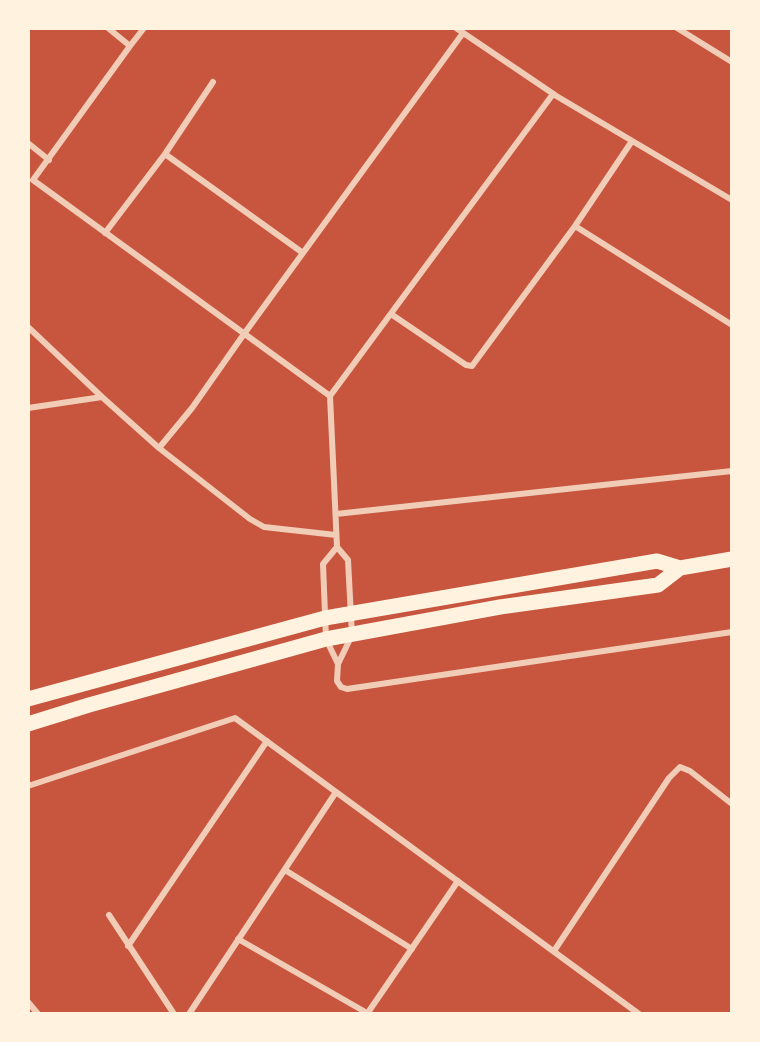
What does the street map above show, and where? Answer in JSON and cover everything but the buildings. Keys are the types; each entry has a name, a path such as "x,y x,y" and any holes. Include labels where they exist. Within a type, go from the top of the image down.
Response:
{"highway":[{"path":"28,699 325,618 657,561 680,568 732,559"},
{"path":"28,724 326,639 500,607 658,585 680,568"}],"street":[{"path":"108,28 130,46"},
{"path":"144,28 31,182 330,396"},
{"path":"456,28 560,98"},
{"path":"677,28 732,62"},
{"path":"159,448 192,408 463,33"},
{"path":"105,233 165,154 213,82"},
{"path":"732,200 553,94 330,396 337,547 348,560 352,635 338,664 336,681 341,687 346,689 732,632"},
{"path":"390,314 466,365 472,366 575,225 632,141"},
{"path":"28,143 49,160"},
{"path":"165,154 303,253"},
{"path":"575,225 732,325"},
{"path":"28,327 159,448 239,511 264,527 336,534"},
{"path":"28,408 102,397"},
{"path":"336,514 732,471"},
{"path":"337,547 323,564 326,639 338,664"},
{"path":"28,786 235,718 639,1014"},
{"path":"128,946 267,741"},
{"path":"554,951 669,778 680,767 690,771 732,804"},
{"path":"189,1014 336,792"},
{"path":"285,870 412,949"},
{"path":"238,939 367,1013 458,881"},
{"path":"109,915 174,1014"},
{"path":"28,1002 38,1014"}]}
